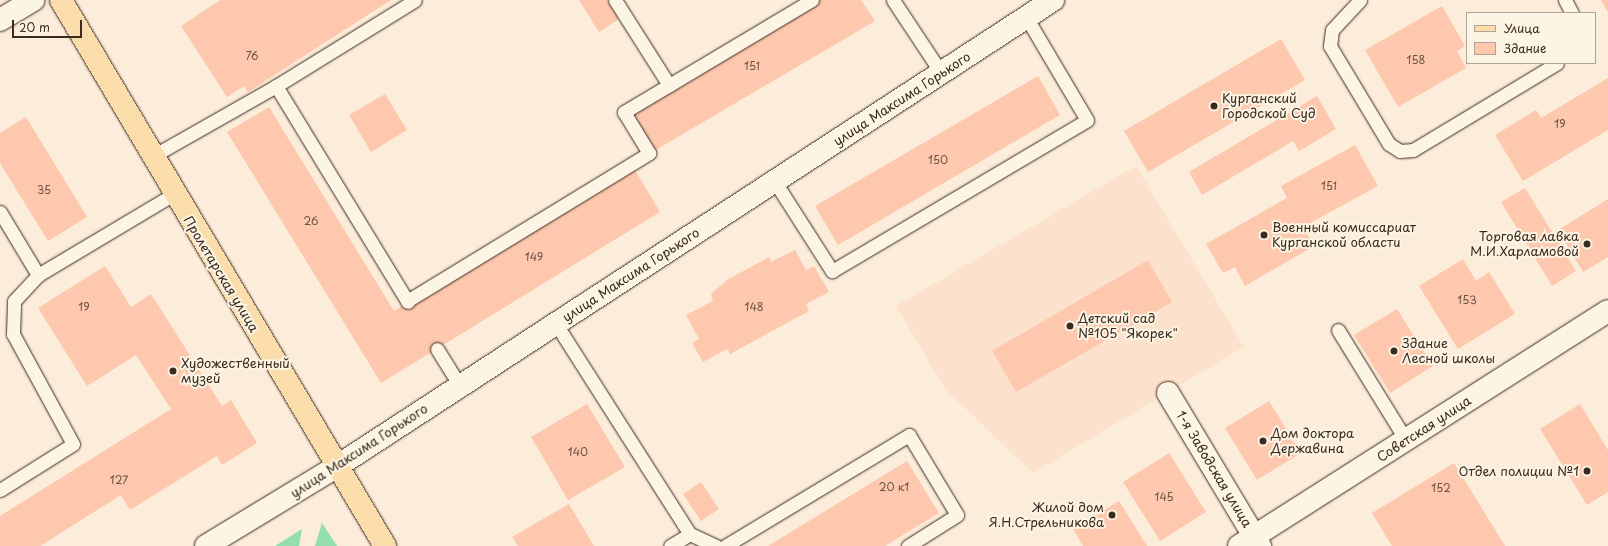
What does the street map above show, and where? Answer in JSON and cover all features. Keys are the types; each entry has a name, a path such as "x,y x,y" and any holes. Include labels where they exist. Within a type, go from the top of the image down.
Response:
{"main road":[{"name":"Пролетарская улица","path":"61,0 336,468 385,546"}],"street":[{"path":"0,20 33,0"},
{"name":"улица Максима Горького","path":"206,546 336,468 942,74 1052,0"},
{"name":"Советская улица","path":"1247,544 1608,311"},
{"name":"1-я Заводская улица","path":"1168,393 1247,544"}],"lane":[{"path":"153,156 276,86 415,0"},
{"path":"615,0 668,85"},
{"path":"276,86 407,301 649,153 624,112 812,0"},
{"path":"893,0 942,74"},
{"path":"1360,0 1332,30 1330,46 1389,144 1400,151 1412,150 1555,64"},
{"path":"1564,0 1571,12"},
{"path":"775,182 832,271 1087,120 1026,17"},
{"path":"0,490 73,444 13,334 14,300 38,275 174,194"},
{"path":"0,212 38,275"},
{"path":"556,324 690,534 716,546"},
{"path":"1338,330 1406,440"},
{"path":"437,348 460,386"},
{"path":"725,546 909,435 957,515 908,546"},
{"path":"670,546 690,534"}],"shaded area":[{"name":"Детский сад №105 \"Якорек\"","path":"1136,166 1244,347 1033,473 945,389 896,306"}],"green space":[{"path":"322,523 337,546 315,546"},
{"path":"302,529 299,546 275,546"}],"building":[{"path":"220,0 391,0 248,92 244,86 227,97 181,26"},
{"path":"579,0 607,0 619,19 599,32"},
{"path":"818,0 861,0 875,21 654,151 630,112"},
{"path":"1601,0 1608,0 1608,12"},
{"path":"1442,6 1465,46 1457,51 1466,68 1398,107 1365,50"},
{"name":"Курганский Городской Суд","path":"1281,39 1305,80 1148,172 1124,131"},
{"path":"1038,76 1060,115 838,245 815,206"},
{"path":"1608,78 1608,130 1523,181 1495,135 1536,110 1541,118"},
{"path":"385,94 407,130 371,152 349,115"},
{"path":"1317,96 1336,129 1299,151 1293,141 1202,195 1189,172"},
{"path":"269,107 394,311 632,165 660,212 381,383 227,132"},
{"path":"26,117 87,217 48,241 0,163 0,133"},
{"path":"1355,145 1378,186 1303,227 1314,246 1245,286 1235,267 1223,273 1206,244 1287,198 1281,186"},
{"path":"1525,188 1576,271 1552,286 1501,202"},
{"name":"Торговая лавка М.И.Харламовой","path":"1608,199 1608,257 1583,272 1558,230"},
{"path":"795,250 806,270 814,266 829,292 806,304 809,311 730,354 727,349 703,362 692,343 699,339 686,315 713,301 711,294 727,280 769,257 771,262"},
{"path":"1463,259 1476,281 1489,272 1515,314 1458,349 1419,286"},
{"path":"1148,260 1172,302 1016,392 992,351"},
{"path":"105,266 131,307 151,294 222,406 231,400 257,443 222,465 217,456 130,510 121,495 40,546 0,546 0,516 171,409 136,355 87,386 38,308"},
{"name":"Здание Лесной школы","path":"1397,309 1433,366 1390,393 1354,335"},
{"name":"Дом доктора Державина","path":"1269,401 1301,453 1257,480 1225,428"},
{"path":"587,404 625,467 568,500 531,437"},
{"name":"Отдел полиции №1","path":"1580,404 1608,450 1608,492 1587,505 1540,429"},
{"path":"1169,453 1206,512 1160,541 1123,482"},
{"path":"907,461 939,513 885,546 768,546"},
{"path":"1454,463 1505,546 1392,546 1372,513"},
{"path":"701,482 719,509 701,521 683,494"},
{"name":"Жилой дом Я.Н.Стрельникова","path":"1119,501 1147,546 1083,546 1073,529"},
{"path":"569,504 594,546 518,546 512,537"}],"place":[{"name":"Курганский Городской Суд","path":"1214,106"},
{"name":"Военный комиссариат Курганской области","path":"1264,235"},
{"name":"Торговая лавка М.И.Харламовой","path":"1587,244"},
{"name":"Детский сад №105 \"Якорек\"","path":"1070,326"},
{"name":"Здание Лесной школы","path":"1394,351"},
{"name":"Художественный музей","path":"173,371"},
{"name":"Дом доктора Державина","path":"1263,441"},
{"name":"Отдел полиции №1","path":"1587,471"},
{"name":"Жилой дом Я.Н.Стрельникова","path":"1112,515"}]}
